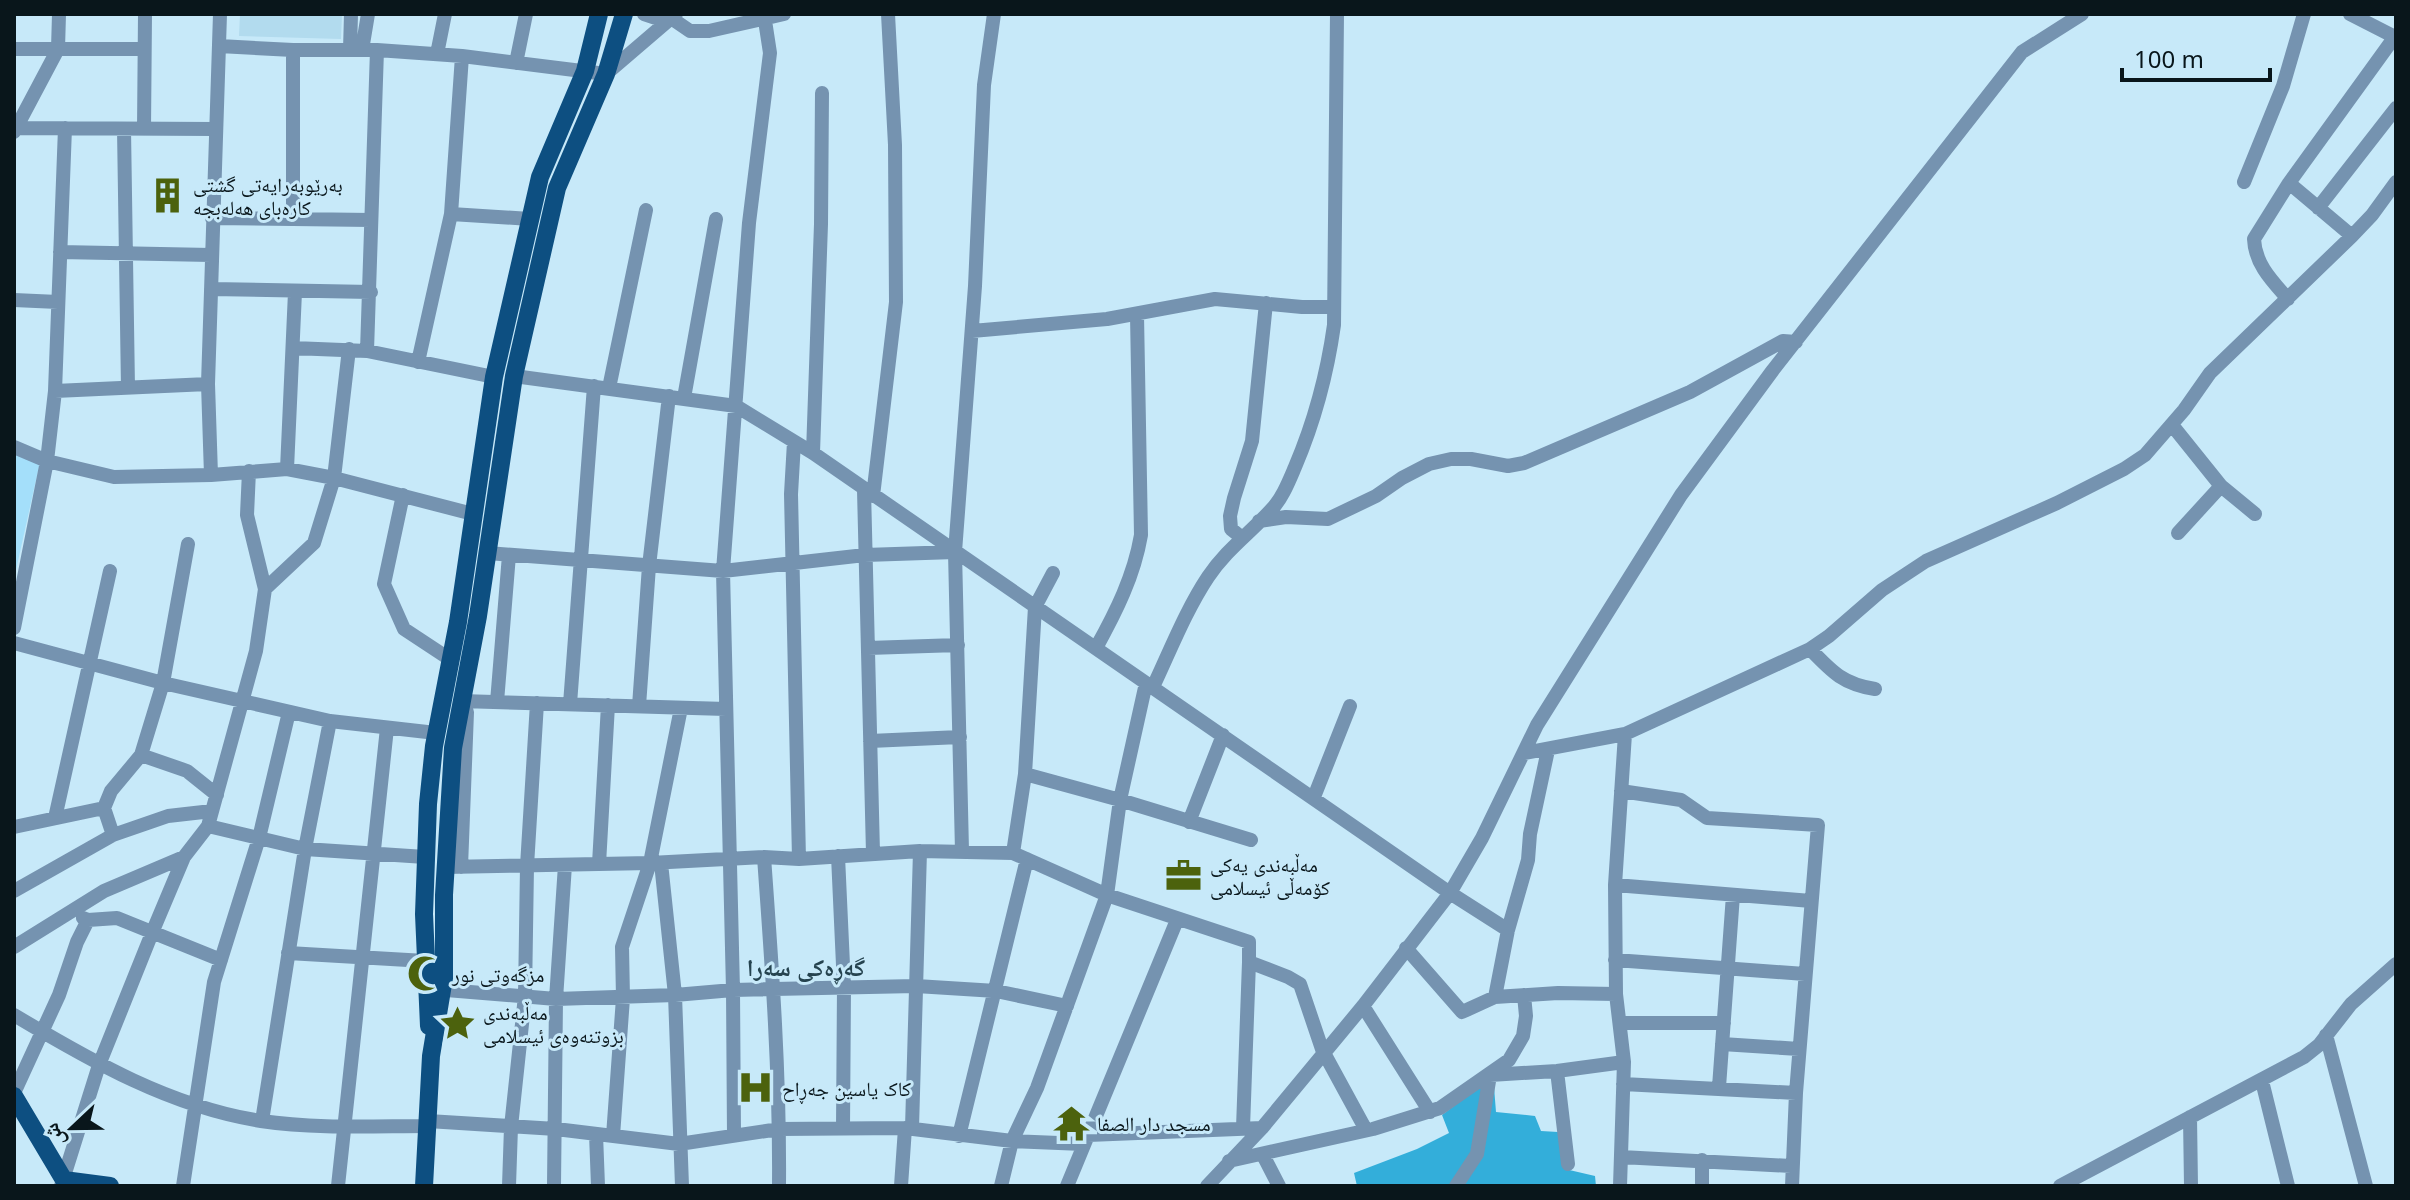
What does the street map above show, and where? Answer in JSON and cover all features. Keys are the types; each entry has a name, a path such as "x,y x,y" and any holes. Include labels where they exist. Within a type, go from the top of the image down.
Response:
{"main road":[{"path":"434,990 425,961 425,857 436,733 463,592 494,377 540,177 585,71 599,14"},
{"path":"424,1186 434,990 454,867 453,748 464,701 514,376 557,188 606,74 624,14"},
{"path":"475,495 495,498"},
{"path":"14,1095 64,1184 110,1186"}],"street":[{"path":"15,130 58,49 59,14"},
{"path":"144,129 145,14"},
{"path":"211,475 208,384 220,14"},
{"path":"351,14 363,50"},
{"path":"367,351 371,220 363,50 368,14"},
{"path":"437,54 445,14"},
{"path":"516,63 526,14"},
{"path":"644,14 659,19 674,16"},
{"path":"674,16 690,31 709,31 784,14"},
{"path":"873,853 865,555 869,493 896,302 895,145 888,14"},
{"path":"962,851 955,552 972,331 984,85 994,14"},
{"path":"1001,1186 1012,1141 1037,1088 1107,895 1120,800 1150,685 1206,579 1241,537 1280,498 1310,429 1328,370 1334,325 1337,14"},
{"path":"1207,1186 1262,1128 1363,1006 1450,893 1482,838 1537,725 1681,495 2022,52 2082,14"},
{"path":"2244,182 2283,86 2304,14"},
{"path":"2288,299 2258,260 2254,239 2289,183 2395,36 2350,14"},
{"path":"219,46 437,54 606,74 674,16"},
{"path":"734,1135 723,571 749,223 770,53 764,17"},
{"path":"14,49 144,49"},
{"path":"293,50 293,219"},
{"path":"418,362 451,214 462,56"},
{"path":"813,453 822,93"},
{"path":"2318,208 2396,108"},
{"path":"14,628 47,461 55,391 65,128"},
{"path":"124,129 128,388"},
{"path":"15,130 215,129"},
{"path":"1524,753 1625,734 1810,649 1882,590 1926,561 2124,469 2145,455 2172,425 2210,373 2352,236 2396,182"},
{"path":"2289,183 2352,236"},
{"path":"570,704 580,560 602,387 646,210"},
{"path":"451,214 530,219"},
{"path":"212,218 371,220"},
{"path":"639,706 649,566 676,397 716,219"},
{"path":"60,252 211,255"},
{"path":"211,289 371,292"},
{"path":"287,469 295,292"},
{"path":"972,331 1137,315 1215,299 1334,307"},
{"path":"14,300 58,302"},
{"path":"1241,537 1231,529 1230,516 1252,441 1266,303"},
{"path":"1096,648 1123,596 1137,558 1141,535 1137,315"},
{"path":"1258,521 1286,517 1328,519 1376,496 1429,464 1451,459 1471,459 1508,466 1524,463 1690,392 1783,341 1796,342"},
{"path":"293,348 367,351 494,377"},
{"path":"265,589 314,543 334,478 349,349"},
{"path":"514,376 736,406 813,453 1508,930"},
{"path":"55,391 208,384"},
{"path":"2172,425 2221,486 2255,514"},
{"path":"794,442 791,494 799,859"},
{"path":"14,447 47,461 114,477 211,475 287,469 473,514"},
{"path":"64,1184 99,1065 184,857 210,819 244,701 256,651 265,589 247,515 249,471"},
{"path":"2178,533 2221,486"},
{"path":"403,495 384,584 404,629 451,660"},
{"path":"113,835 104,808 111,791 141,755 163,683 188,544"},
{"path":"487,553 723,571 865,555 955,552"},
{"path":"497,702 509,555"},
{"path":"55,818 110,571"},
{"path":"959,1136 996,991 1020,856 1035,607 1053,573"},
{"path":"14,643 163,683 330,721 436,733"},
{"path":"868,648 958,645"},
{"path":"1810,649 1840,678 1855,686 1875,689"},
{"path":"464,701 726,709"},
{"path":"509,1186 511,1127 525,996 527,866 537,703"},
{"path":"599,864 608,705"},
{"path":"1314,797 1350,706"},
{"path":"613,1136 623,998 622,947 655,863 681,708"},
{"path":"183,1186 214,982 259,838 289,712"},
{"path":"262,1121 305,849 330,721"},
{"path":"338,1186 387,728"},
{"path":"1620,1186 1624,1062 1616,994 1615,885 1625,734"},
{"path":"1189,822 1223,735"},
{"path":"870,741 960,737"},
{"path":"1495,997 1508,930 1525,875 1530,834 1548,750"},
{"path":"141,755 187,771 217,795"},
{"path":"1025,774 1251,840"},
{"path":"1621,791 1681,800 1707,818 1818,825 1799,1049 1792,1186"},
{"path":"14,827 104,808"},
{"path":"14,891 113,835 168,816 210,819 259,838 305,849 425,857"},
{"path":"454,867 655,863 764,857 799,859 920,851 1020,856 1107,895 1249,942 1243,1128"},
{"path":"901,1186 909,1128 920,851"},
{"path":"838,856 844,987 843,1128"},
{"path":"14,947 104,891 184,857"},
{"path":"764,857 774,989 779,1186"},
{"path":"655,863 675,995 682,1186"},
{"path":"554,1186 556,999 565,865"},
{"path":"1615,885 1811,901"},
{"path":"1719,1087 1733,895"},
{"path":"71,912 88,920 117,918 221,960"},
{"path":"14,1095 59,995 88,920"},
{"path":"1067,1186 1177,920"},
{"path":"1406,948 1462,1012 1495,997 1616,994"},
{"path":"288,953 425,961"},
{"path":"1615,960 1805,974"},
{"path":"1249,962 1300,984 1323,1052 1366,1130"},
{"path":"2060,1186 2085,1180 2190,1117 2304,1057 2351,1004 2396,964"},
{"path":"434,990 556,999 623,998 733,990 916,986 996,991 1067,1006"},
{"path":"1229,1161 1430,1112 1509,1060 1523,1036 1526,1016 1524,995"},
{"path":"1363,1006 1430,1112"},
{"path":"14,1015 99,1065 194,1106 262,1121 345,1126 428,1124 556,1129 679,1144 779,1129 909,1128 1012,1141 1086,1140 1262,1128"},
{"path":"1620,1023 1724,1023"},
{"path":"2326,1035 2362,1185"},
{"path":"1722,1044 1799,1049"},
{"path":"1490,1075 1557,1071 1624,1062"},
{"path":"1557,1071 1568,1164"},
{"path":"1456,1186 1477,1154 1490,1075"},
{"path":"2262,1081 2288,1186"},
{"path":"1623,1084 1796,1093"},
{"path":"2190,1117 2191,1186"},
{"path":"596,1134 598,1186"},
{"path":"1263,1155 1279,1186"},
{"path":"1621,1157 1791,1166"},
{"path":"1702,1160 1702,1186"}],"shaded area":[{"path":"240,14 342,14 341,39 239,36"},
{"path":"14,454 40,462 14,579"},
{"path":"1479,1087 1494,1087 1496,1112 1535,1116 1541,1131 1558,1132 1565,1169 1595,1176 1596,1186 1357,1186 1354,1173 1449,1133 1442,1115"}],"place":[{"name":"بەرێوبەرایەتی گشتی کارەبای هەلەبجە","path":"167,196"},
{"name":"مەڵبەندی یەکی کۆمەڵی ئیسلامی","path":"1184,875"},
{"name":"مزگەوتی نور","path":"426,974"},
{"name":"مەڵبەندی بزوتنەوەی ئیسلامی","path":"457,1023"},
{"name":"کاک یاسین جەڕاح","path":"756,1088"},
{"name":"مسجد دار الصفا","path":"1071,1123"}],"district":[{"name":"گەڕەکی سەرا","path":"806,966"}]}
